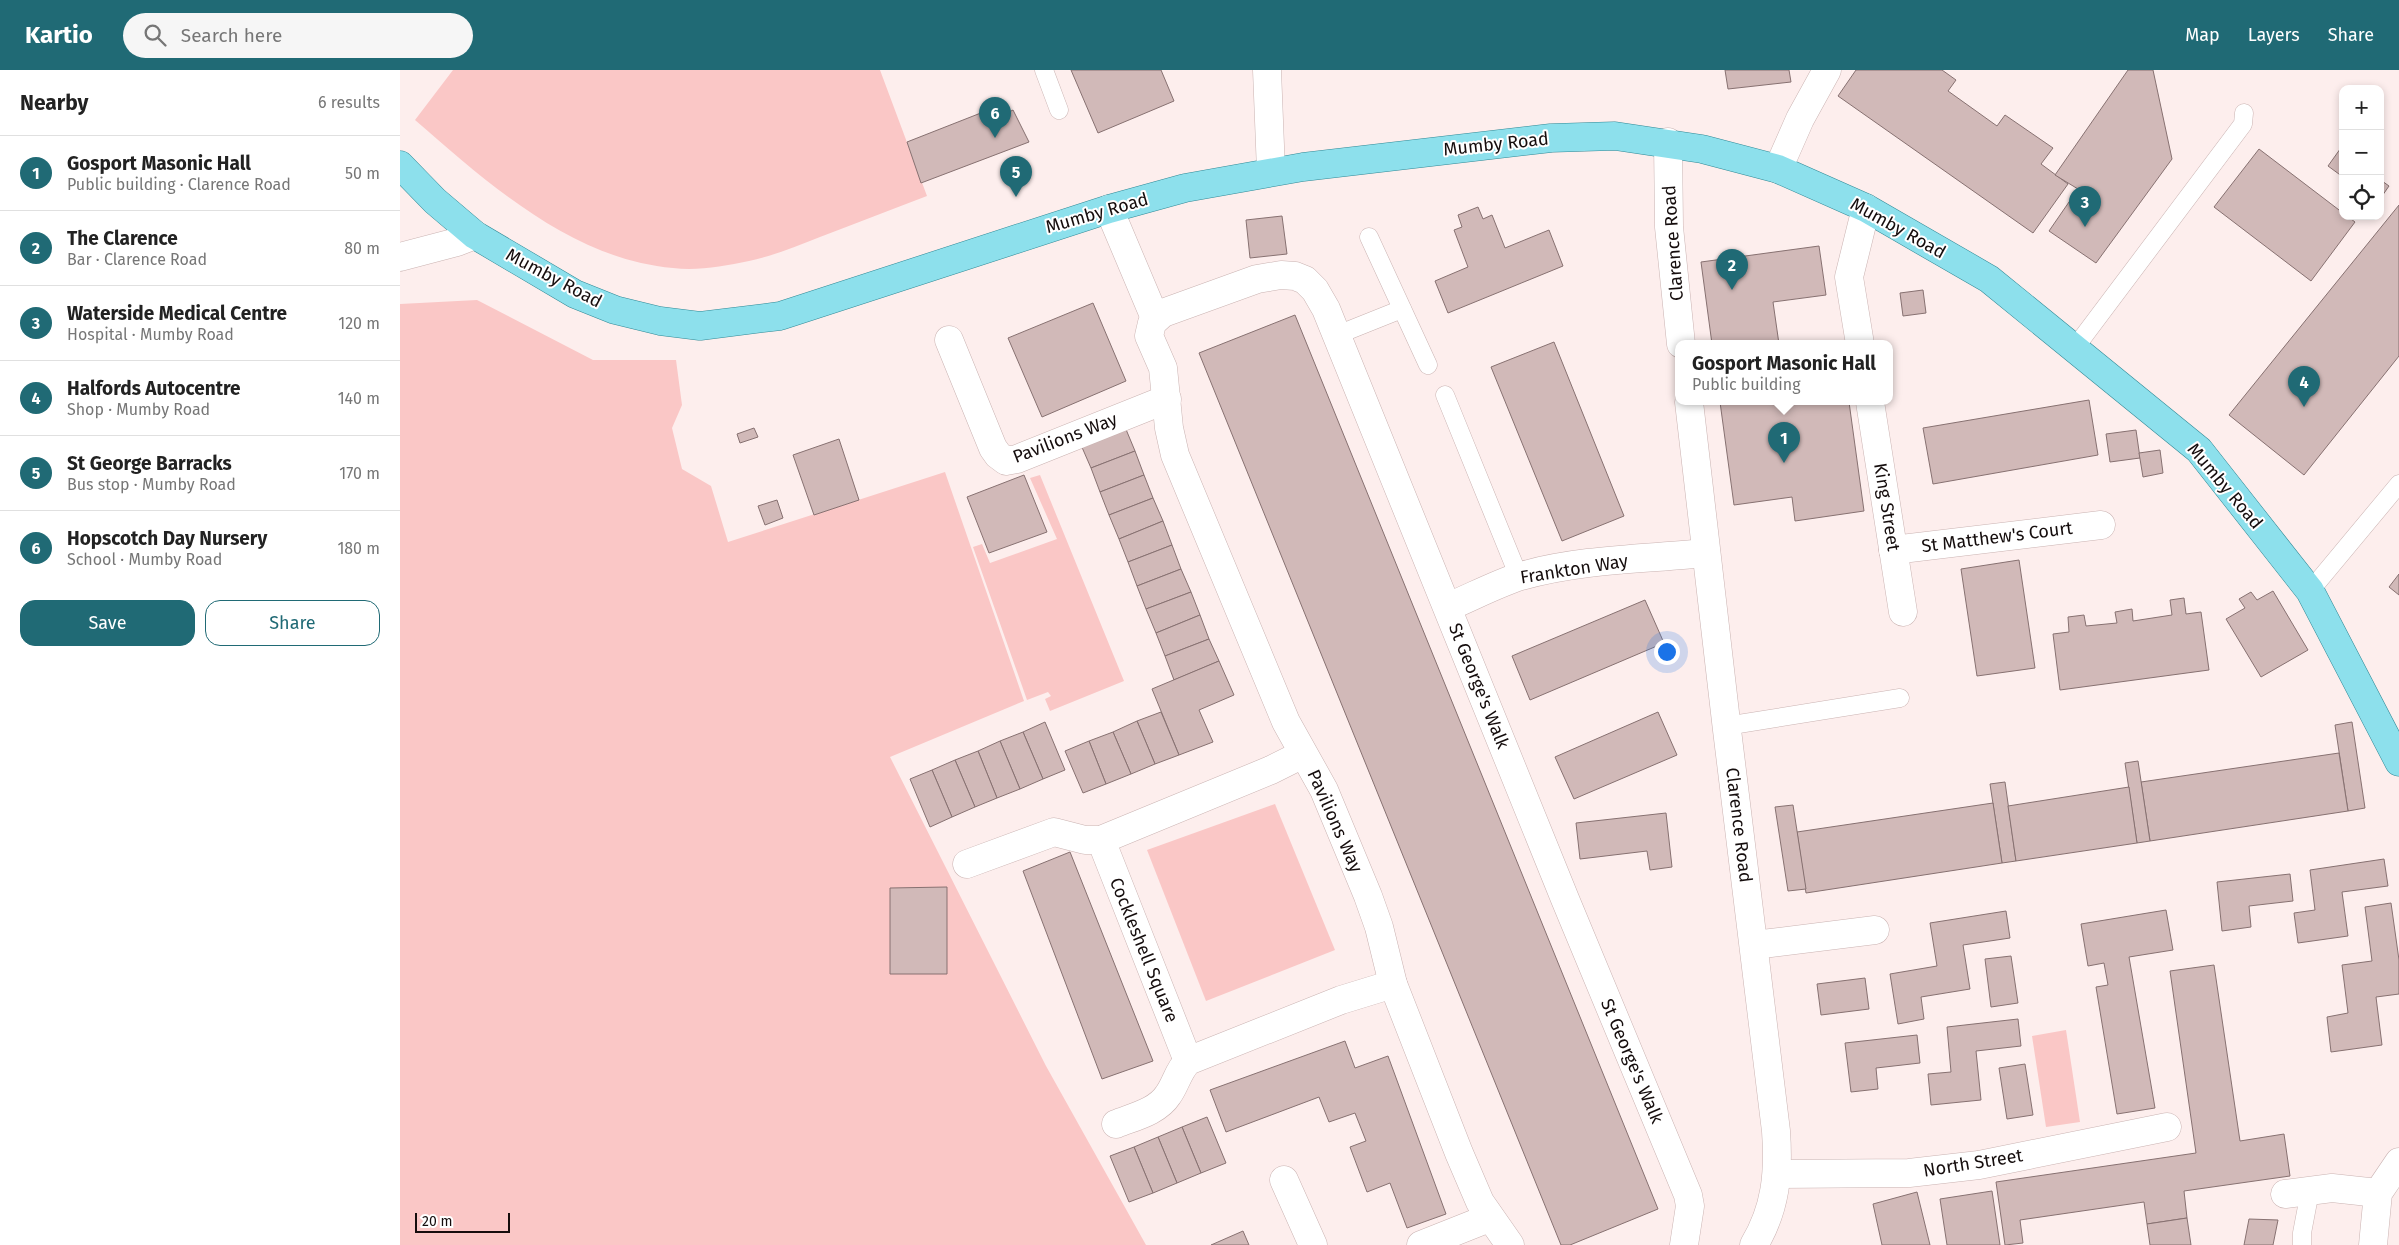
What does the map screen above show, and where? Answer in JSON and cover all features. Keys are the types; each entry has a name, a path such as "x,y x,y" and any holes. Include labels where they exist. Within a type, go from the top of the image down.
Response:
{"main road":[{"name":"Mumby Road","path":"400,165 436,201 476,234 575,294 615,310 660,321 700,326 780,316 1109,208 1186,188 1271,171 1393,155 1560,138 1615,136 1702,148 1778,169 1866,208 1989,279 2199,450 2310,591 2398,756"}],"street":[{"path":"1268,70 1271,171"},
{"path":"1778,169 1800,119 1827,70"},
{"name":"Clarence Road","path":"1668,142 1669,227 1681,340"},
{"path":"1109,208 1155,318"},
{"path":"1859,340 1849,277 1866,208"},
{"path":"400,257 457,242 476,234"},
{"name":"St George's Walk","path":"1155,318 1257,279 1289,275 1305,280 1315,290 1326,309 1565,899 1686,1191 1690,1206 1684,1245"},
{"name":"Pavilions Way","path":"1155,318 1150,328 1149,336 1163,368 1172,446 1181,470 1286,722 1324,790 1368,896 1379,927 1393,984 1432,1089 1480,1202 1489,1218 1510,1245"},
{"name":"Pavilions Way","path":"949,340 993,448 1000,458 1006,461 1017,459 1167,399"},
{"name":"Clarence Road","path":"1689,405 1726,726 1776,1131 1777,1174 1769,1216 1754,1245"},
{"name":"King Street","path":"1870,405 1903,612"},
{"name":"St Matthew's Court","path":"1893,550 2101,525"},
{"name":"Frankton Way","path":"1448,607 1519,577 1572,566 1706,553"},
{"path":"968,864 1054,832 1085,840 1101,840 1271,770 1303,754"},
{"name":"Cockleshell Square","path":"1101,840 1188,1061"},
{"path":"1754,945 1875,930"},
{"path":"1116,1124 1160,1104 1169,1094 1179,1071 1188,1061 1341,1000 1393,984"},
{"name":"North Street","path":"1777,1174 1909,1173 1979,1165 2167,1127"},
{"path":"2373,1245 2378,1193 2399,1162"},
{"path":"1284,1180 1313,1245"},
{"path":"2297,1193 2332,1188 2378,1193"},
{"path":"1421,1245 1489,1218"}],"lane":[{"path":"1044,70 1059,110"},
{"path":"2074,349 2243,124 2244,114"},
{"path":"1369,237 1428,365"},
{"path":"1337,335 1402,309"},
{"path":"1445,395 1519,577"},
{"path":"2310,591 2399,484"},
{"path":"1726,726 1900,698"},
{"path":"2297,1193 2302,1245"}],"shaded area":[{"path":"453,70 880,70 927,196 785,250 749,261 692,269 636,262 600,250 566,234 534,215 502,193 415,120"},
{"path":"477,300 593,360 676,360 682,405 672,428 682,469 711,486 728,542 945,472 1024,701 890,757 1046,1066 1146,1245 400,1245 400,304"},
{"path":"1040,475 1124,681 1050,711 1045,699 1051,696 1048,692 1027,700 973,547 982,544 990,563 1057,539 1030,478"},
{"path":"1275,804 1335,950 1206,1001 1147,850"},
{"path":"2066,1030 2080,1122 2046,1127 2032,1036"}],"building":[{"path":"1071,70 1161,70 1174,101 1098,133"},
{"path":"1725,70 1789,70 1791,82 1728,89"},
{"path":"1856,70 1942,70 1956,80 1948,91 1997,126 2005,115 2053,148 2041,164 2068,184 2033,233 1838,96"},
{"path":"2128,70 2153,70 2172,159 2096,263 2049,231 2078,189 2055,175"},
{"path":"991,109 995,119 1013,110 1029,142 921,183 907,142"},
{"path":"2259,149 2339,210 2339,220 2352,220 2355,222 2311,281 2214,207"},
{"path":"2339,151 2339,174 2328,166"},
{"path":"2384,182 2389,186 2384,193"},
{"path":"2399,205 2399,356 2304,475 2229,415"},
{"path":"1478,207 1483,219 1492,215 1505,248 1549,230 1563,266 1448,313 1435,281 1468,267 1454,230 1462,227 1458,215"},
{"path":"1282,216 1287,254 1250,258 1246,220"},
{"path":"1819,246 1826,295 1773,302 1778,340 1711,340 1701,262"},
{"path":"1923,290 1926,313 1903,316 1900,293"},
{"path":"1093,303 1126,381 1042,417 1008,338"},
{"path":"1295,315 1658,1209 1570,1245 1561,1245 1199,353"},
{"path":"1554,342 1624,516 1562,541 1491,367"},
{"path":"2089,400 2098,455 1933,484 1923,428"},
{"path":"1720,405 1849,405 1864,511 1795,521 1792,497 1734,505"},
{"path":"1125,427 1135,451 1091,468 1081,445"},
{"path":"754,428 758,437 740,443 737,434"},
{"path":"2136,430 2140,458 2110,462 2106,434"},
{"path":"839,439 859,500 814,515 793,455"},
{"path":"2160,450 2163,473 2143,477 2139,453"},
{"path":"1135,451 1144,475 1100,492 1091,468"},
{"path":"1024,475 1047,532 989,553 967,497"},
{"path":"1144,475 1153,498 1109,515 1100,492"},
{"path":"1153,498 1163,521 1119,539 1109,515"},
{"path":"777,500 783,518 765,525 758,506"},
{"path":"1163,521 1172,545 1128,562 1119,539"},
{"path":"1172,545 1181,569 1137,586 1128,562"},
{"path":"2019,560 2035,668 1977,676 1961,569"},
{"path":"1181,569 1191,592 1146,609 1137,586"},
{"path":"2399,574 2399,595 2389,587"},
{"path":"2273,591 2308,650 2261,677 2226,619 2245,608 2239,599 2251,592 2257,600"},
{"path":"1191,592 1200,615 1156,633 1146,609"},
{"path":"2184,598 2186,614 2201,612 2209,670 2060,690 2053,634 2069,632 2068,617 2084,615 2086,626 2117,623 2115,612 2132,609 2133,621 2172,615 2170,600"},
{"path":"1645,600 1664,643 1530,700 1512,656"},
{"path":"1200,615 1209,639 1165,656 1156,633"},
{"path":"1209,639 1219,661 1174,680 1165,656"},
{"path":"1219,661 1234,695 1199,710 1213,742 1179,755 1152,689"},
{"path":"1161,712 1179,755 1155,764 1137,721"},
{"path":"1658,712 1677,755 1574,799 1555,757"},
{"path":"1137,721 1155,764 1131,774 1113,732"},
{"path":"1045,722 1065,770 1043,779 1023,732"},
{"path":"2352,722 2365,808 2348,811 2335,725"},
{"path":"1023,732 1043,779 1020,789 1000,741"},
{"path":"1113,732 1131,774 1106,784 1089,741"},
{"path":"1000,741 1020,789 997,798 978,751"},
{"path":"1089,741 1106,784 1083,793 1065,751"},
{"path":"978,751 997,798 975,807 955,760"},
{"path":"2339,753 2348,811 2150,841 2141,782"},
{"path":"955,760 975,807 952,817 932,770"},
{"path":"2138,761 2150,841 2137,843 2125,763"},
{"path":"932,770 952,817 930,827 910,779"},
{"path":"2005,782 2016,861 2002,863 1990,784"},
{"path":"2129,787 2137,843 2016,861 2008,806"},
{"path":"1993,803 2002,863 1806,893 1797,832"},
{"path":"1793,805 1806,889 1788,891 1775,807"},
{"path":"1666,813 1672,867 1650,870 1647,851 1580,859 1576,823"},
{"path":"1070,852 1153,1061 1102,1079 1023,871"},
{"path":"2384,859 2388,886 2342,892 2348,936 2298,943 2294,913 2315,910 2310,870"},
{"path":"2290,874 2293,901 2249,906 2251,927 2222,931 2217,882"},
{"path":"947,887 947,974 890,974 890,888"},
{"path":"2391,903 2399,960 2399,994 2376,997 2382,1045 2331,1052 2327,1017 2348,1013 2342,965 2372,961 2365,907"},
{"path":"2166,910 2173,950 2129,957 2155,1108 2117,1114 2096,987 2108,985 2104,963 2088,966 2081,924"},
{"path":"2006,911 2010,938 1963,945 1970,989 1921,997 1924,1019 1898,1024 1890,974 1937,966 1930,923"},
{"path":"2011,956 2018,1003 1991,1007 1985,959"},
{"path":"2214,965 2240,1141 2284,1134 2290,1176 2184,1191 2187,1218 2147,1224 2144,1202 2020,1220 2023,1243 2005,1245 1996,1182 2196,1153 2170,971"},
{"path":"1865,978 1869,1009 1821,1015 1817,984"},
{"path":"2018,1019 2021,1046 1976,1051 1981,1100 1931,1105 1928,1074 1951,1072 1947,1027"},
{"path":"1917,1035 1920,1063 1876,1068 1878,1089 1851,1092 1845,1043"},
{"path":"1345,1041 1355,1068 1388,1056 1446,1214 1407,1228 1390,1183 1367,1192 1350,1147 1366,1141 1355,1113 1329,1122 1319,1097 1226,1132 1210,1090"},
{"path":"2025,1064 2033,1115 2007,1119 1999,1068"},
{"path":"1207,1117 1226,1163 1201,1173 1182,1127"},
{"path":"1182,1127 1201,1173 1177,1183 1158,1137"},
{"path":"1158,1137 1177,1183 1153,1193 1134,1147"},
{"path":"1134,1147 1153,1193 1129,1202 1110,1156"},
{"path":"1992,1191 2000,1245 1947,1245 1940,1199"},
{"path":"1917,1192 1930,1245 1882,1245 1873,1204"},
{"path":"2187,1218 2191,1245 2150,1245 2147,1224"},
{"path":"2249,1219 2278,1220 2273,1245 2244,1245"},
{"path":"1243,1231 1249,1245 1211,1245"}],"place":[{"name":"Hopscotch Day Nursery","path":"995,138"},
{"name":"St George Barracks","path":"1016,197"},
{"name":"Waterside Medical Centre","path":"2085,227"},
{"name":"The Clarence","path":"1732,290"},
{"name":"Halfords Autocentre","path":"2304,407"},
{"name":"Gosport Masonic Hall","path":"1784,463"}]}
